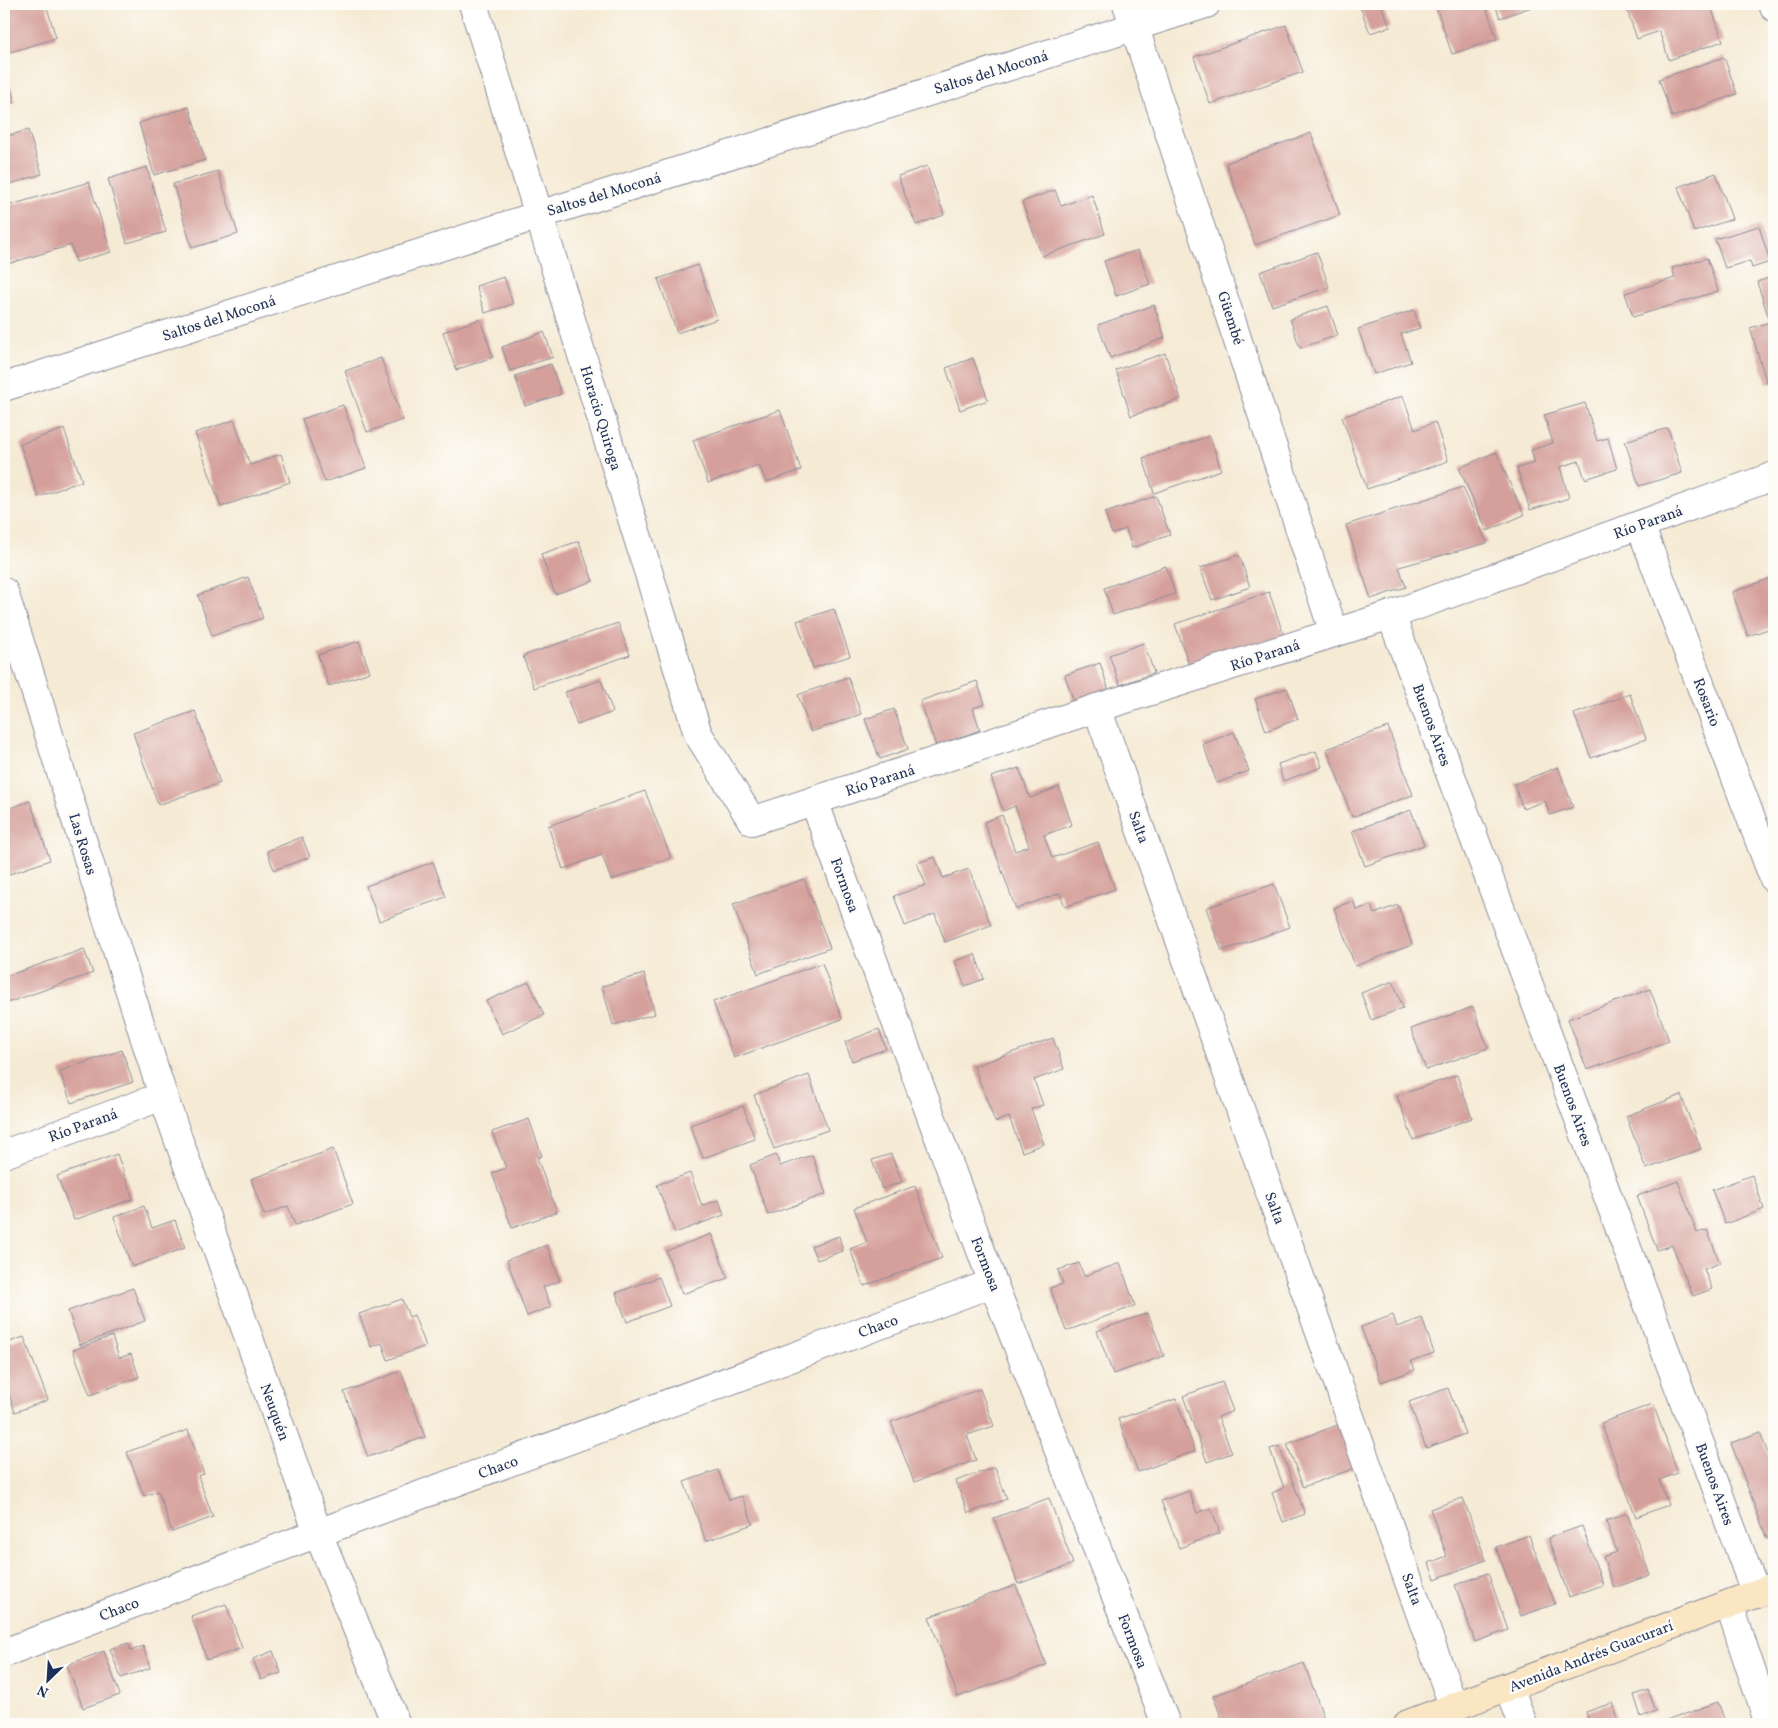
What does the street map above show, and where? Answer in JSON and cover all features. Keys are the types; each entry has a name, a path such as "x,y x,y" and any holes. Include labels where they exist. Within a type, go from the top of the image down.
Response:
{"street":[{"name":"Horacio Quiroga","path":"473,4 698,734 752,821"},
{"name":"Saltos del Moconá","path":"4,388 539,215 1131,15 1206,4"},
{"name":"Güembé","path":"1131,15 1334,633"},
{"name":"Río Paraná","path":"752,821 1096,708 1391,615 1774,476"},
{"name":"Rosario","path":"1640,525 1774,879"},
{"name":"Las Rosas","path":"4,592 163,1096"},
{"name":"Buenos Aires","path":"1391,615 1765,1591"},
{"name":"Salta","path":"1096,708 1454,1708"},
{"name":"Formosa","path":"814,801 993,1283 1166,1724"},
{"name":"Río Paraná","path":"4,1154 163,1096"},
{"name":"Neuquén","path":"163,1096 318,1534 396,1724"},
{"name":"Chaco","path":"4,1653 993,1283"},
{"name":"Avenida Andrés Guacurarí","path":"1408,1724 1765,1591"},
{"path":"1729,1604 1769,1724"},
{"path":"1510,1687 1523,1724"}],"building":[{"path":"4,4 46,4 56,38 7,53 4,41"},
{"path":"1359,4 1381,4 1390,27 1370,33"},
{"path":"1435,4 1485,4 1497,39 1452,54"},
{"path":"1495,4 1540,4 1500,18"},
{"path":"1625,4 1710,4 1723,41 1669,60 1659,31 1637,39"},
{"path":"1286,25 1303,72 1210,104 1194,57"},
{"path":"1724,57 1737,94 1672,117 1659,79"},
{"path":"4,72 6,72 15,102 4,105"},
{"path":"189,107 205,160 154,175 139,123"},
{"path":"28,130 42,174 4,186 4,137"},
{"path":"1311,133 1340,215 1255,245 1226,163"},
{"path":"927,166 944,215 916,225 898,176"},
{"path":"147,167 166,232 127,243 108,179"},
{"path":"218,171 238,234 192,248 173,184"},
{"path":"1716,173 1732,219 1694,232 1678,187"},
{"path":"89,182 111,252 76,262 71,245 4,265 4,207"},
{"path":"1055,190 1061,206 1092,195 1105,234 1042,256 1022,202"},
{"path":"1759,226 1770,262 1752,268 1750,261 1725,268 1715,239"},
{"path":"1138,250 1150,284 1116,296 1104,261"},
{"path":"1317,252 1329,287 1272,306 1260,272"},
{"path":"1707,258 1718,291 1633,317 1625,293 1675,278 1672,268"},
{"path":"698,265 717,319 677,333 658,279"},
{"path":"1774,276 1774,382 1767,384 1750,328 1770,322 1757,282"},
{"path":"504,277 513,304 485,313 476,286"},
{"path":"1154,305 1165,338 1110,358 1098,325"},
{"path":"1328,306 1338,335 1300,348 1290,319"},
{"path":"1414,310 1420,328 1401,334 1411,362 1374,374 1358,329"},
{"path":"480,319 493,357 456,370 443,332"},
{"path":"544,332 553,357 510,371 502,347"},
{"path":"1165,353 1181,399 1131,416 1116,370"},
{"path":"381,358 403,420 367,432 345,371"},
{"path":"973,358 988,400 960,410 946,368"},
{"path":"551,364 561,394 525,406 515,376"},
{"path":"1403,396 1415,430 1435,422 1448,461 1367,489 1342,417"},
{"path":"1585,403 1597,441 1608,438 1617,469 1585,479 1579,461 1560,467 1569,498 1530,510 1517,468 1535,463 1531,450 1553,443 1544,415"},
{"path":"343,405 366,468 325,482 302,419"},
{"path":"780,410 801,470 766,482 759,465 708,483 693,440"},
{"path":"234,420 250,465 281,454 290,482 221,507 195,433"},
{"path":"1668,428 1682,473 1639,486 1625,441"},
{"path":"64,429 82,481 38,497 20,444"},
{"path":"1210,436 1221,470 1154,493 1143,458"},
{"path":"1496,452 1524,515 1487,531 1459,468"},
{"path":"1463,487 1487,543 1399,567 1406,587 1371,599 1346,525"},
{"path":"1156,496 1170,535 1132,548 1126,529 1112,534 1105,513"},
{"path":"579,541 593,581 555,594 541,554"},
{"path":"1239,555 1250,587 1212,600 1200,568"},
{"path":"1166,566 1175,594 1113,615 1104,588"},
{"path":"248,577 263,618 212,636 198,595"},
{"path":"1774,577 1774,627 1748,636 1732,592"},
{"path":"1269,592 1284,636 1190,668 1175,624"},
{"path":"834,609 850,656 813,668 797,621"},
{"path":"618,623 630,655 534,688 523,656"},
{"path":"359,641 370,672 329,686 318,655"},
{"path":"1144,643 1154,673 1120,685 1109,655"},
{"path":"1100,663 1110,694 1075,706 1065,675"},
{"path":"848,677 861,714 811,732 798,695"},
{"path":"601,680 613,712 577,725 565,692"},
{"path":"977,681 985,704 973,708 980,730 936,746 920,701"},
{"path":"1287,688 1298,719 1266,731 1255,699"},
{"path":"1630,694 1646,739 1591,758 1574,714"},
{"path":"894,709 908,749 880,759 865,719"},
{"path":"195,711 220,783 158,805 133,733"},
{"path":"1388,727 1413,795 1352,817 1327,749"},
{"path":"1234,732 1249,771 1217,783 1203,744"},
{"path":"1316,751 1322,767 1283,781 1278,764"},
{"path":"1558,767 1573,807 1550,815 1545,801 1523,809 1514,784"},
{"path":"1019,768 1030,798 1059,787 1072,825 1044,835 1052,858 1098,842 1115,889 1065,907 1060,893 1016,909 984,822 1002,815 1015,851 1029,846 1015,806 1003,811 991,777"},
{"path":"645,791 671,858 611,880 602,855 563,869 548,826"},
{"path":"30,801 50,860 4,876 4,810"},
{"path":"1411,810 1424,845 1365,866 1352,831"},
{"path":"302,837 310,857 274,870 267,851"},
{"path":"935,857 943,878 969,869 991,925 945,942 935,914 905,926 894,896 926,885 917,863"},
{"path":"433,862 446,897 379,921 366,886"},
{"path":"804,879 830,948 758,974 733,904"},
{"path":"1274,884 1290,927 1222,951 1206,908"},
{"path":"1353,901 1357,910 1371,905 1374,914 1398,905 1412,945 1355,966 1334,908"},
{"path":"84,949 93,973 4,1004 4,977"},
{"path":"975,954 984,979 965,986 955,961"},
{"path":"822,963 842,1019 734,1058 713,1002"},
{"path":"644,974 655,1014 613,1025 602,986"},
{"path":"1393,981 1403,1008 1371,1020 1361,993"},
{"path":"529,982 544,1015 502,1034 486,1001"},
{"path":"1650,989 1669,1041 1587,1070 1568,1019"},
{"path":"1473,1007 1488,1048 1426,1070 1411,1029"},
{"path":"879,1029 886,1049 852,1061 845,1042"},
{"path":"1053,1038 1064,1069 1034,1080 1043,1105 1031,1109 1044,1144 1022,1152 1009,1117 995,1122 974,1066"},
{"path":"122,1050 133,1082 71,1103 60,1071"},
{"path":"809,1075 828,1130 774,1149 754,1095"},
{"path":"1457,1075 1472,1118 1413,1140 1397,1096"},
{"path":"1681,1095 1701,1149 1646,1169 1626,1116"},
{"path":"743,1106 755,1139 703,1158 690,1125"},
{"path":"529,1119 542,1156 537,1158 557,1212 512,1228 492,1173 506,1168 492,1132"},
{"path":"333,1149 353,1204 295,1225 288,1206 264,1215 251,1179"},
{"path":"117,1154 133,1199 74,1220 57,1176"},
{"path":"891,1154 902,1182 882,1189 872,1160"},
{"path":"776,1155 780,1166 812,1155 826,1194 768,1215 750,1165"},
{"path":"690,1173 702,1206 719,1200 724,1215 675,1233 657,1185"},
{"path":"1752,1175 1764,1209 1725,1224 1712,1190"},
{"path":"1678,1181 1697,1233 1707,1230 1720,1263 1704,1269 1712,1289 1693,1296 1672,1245 1657,1250 1637,1196"},
{"path":"915,1186 942,1258 864,1286 850,1249 867,1242 854,1208"},
{"path":"144,1206 152,1228 175,1220 185,1248 132,1267 114,1217"},
{"path":"711,1234 728,1278 682,1294 666,1251"},
{"path":"839,1236 843,1251 817,1260 811,1246"},
{"path":"547,1245 560,1281 543,1287 551,1307 527,1316 507,1260"},
{"path":"1079,1263 1084,1276 1120,1263 1135,1306 1066,1331 1050,1288 1063,1284 1058,1270"},
{"path":"659,1277 670,1306 627,1322 616,1293"},
{"path":"133,1288 145,1321 80,1345 68,1311"},
{"path":"402,1299 409,1317 414,1315 426,1346 388,1360 382,1343 371,1347 359,1314"},
{"path":"1148,1313 1164,1356 1113,1374 1097,1331"},
{"path":"1393,1315 1397,1327 1422,1318 1434,1353 1411,1361 1415,1370 1381,1382 1361,1327"},
{"path":"112,1336 119,1358 131,1354 139,1377 90,1395 73,1350"},
{"path":"24,1337 48,1400 15,1412 4,1380 4,1344"},
{"path":"401,1371 425,1437 368,1457 344,1392"},
{"path":"1222,1382 1233,1411 1218,1417 1232,1453 1207,1462 1183,1396"},
{"path":"1448,1388 1465,1434 1426,1448 1409,1402"},
{"path":"980,1389 994,1426 967,1435 976,1460 914,1482 891,1422"},
{"path":"1176,1399 1195,1451 1138,1472 1118,1419"},
{"path":"1653,1404 1678,1473 1659,1480 1668,1505 1636,1517 1601,1423"},
{"path":"1343,1423 1358,1467 1303,1487 1287,1444"},
{"path":"188,1430 204,1474 198,1476 213,1517 172,1532 158,1491 144,1496 127,1452"},
{"path":"1760,1432 1774,1471 1774,1536 1767,1539 1731,1443"},
{"path":"1279,1446 1305,1514 1283,1522 1272,1493 1284,1488 1270,1449"},
{"path":"995,1467 1007,1499 968,1513 956,1481"},
{"path":"718,1470 729,1500 742,1496 753,1524 706,1541 684,1482"},
{"path":"1189,1491 1197,1513 1211,1508 1220,1533 1179,1548 1161,1501"},
{"path":"1049,1498 1073,1564 1018,1584 994,1518"},
{"path":"1463,1498 1486,1560 1435,1579 1429,1563 1447,1556 1430,1509"},
{"path":"1627,1513 1650,1575 1614,1588 1603,1557 1617,1552 1606,1521"},
{"path":"1582,1526 1603,1585 1569,1597 1548,1538"},
{"path":"1529,1535 1555,1604 1521,1616 1496,1547"},
{"path":"1488,1573 1508,1630 1475,1642 1455,1585"},
{"path":"1016,1585 1046,1665 958,1697 929,1617"},
{"path":"226,1604 242,1648 207,1660 191,1616"},
{"path":"128,1643 131,1651 143,1646 150,1668 121,1678 110,1649"},
{"path":"104,1651 120,1695 83,1708 67,1665"},
{"path":"273,1651 281,1673 261,1680 253,1659"},
{"path":"1304,1663 1326,1724 1224,1724 1213,1696"},
{"path":"1648,1690 1656,1711 1641,1717 1634,1695"},
{"path":"1718,1702 1726,1724 1658,1724"},
{"path":"1612,1703 1620,1724 1590,1724 1586,1712"},
{"path":"293,1719 295,1724 279,1724"}]}
